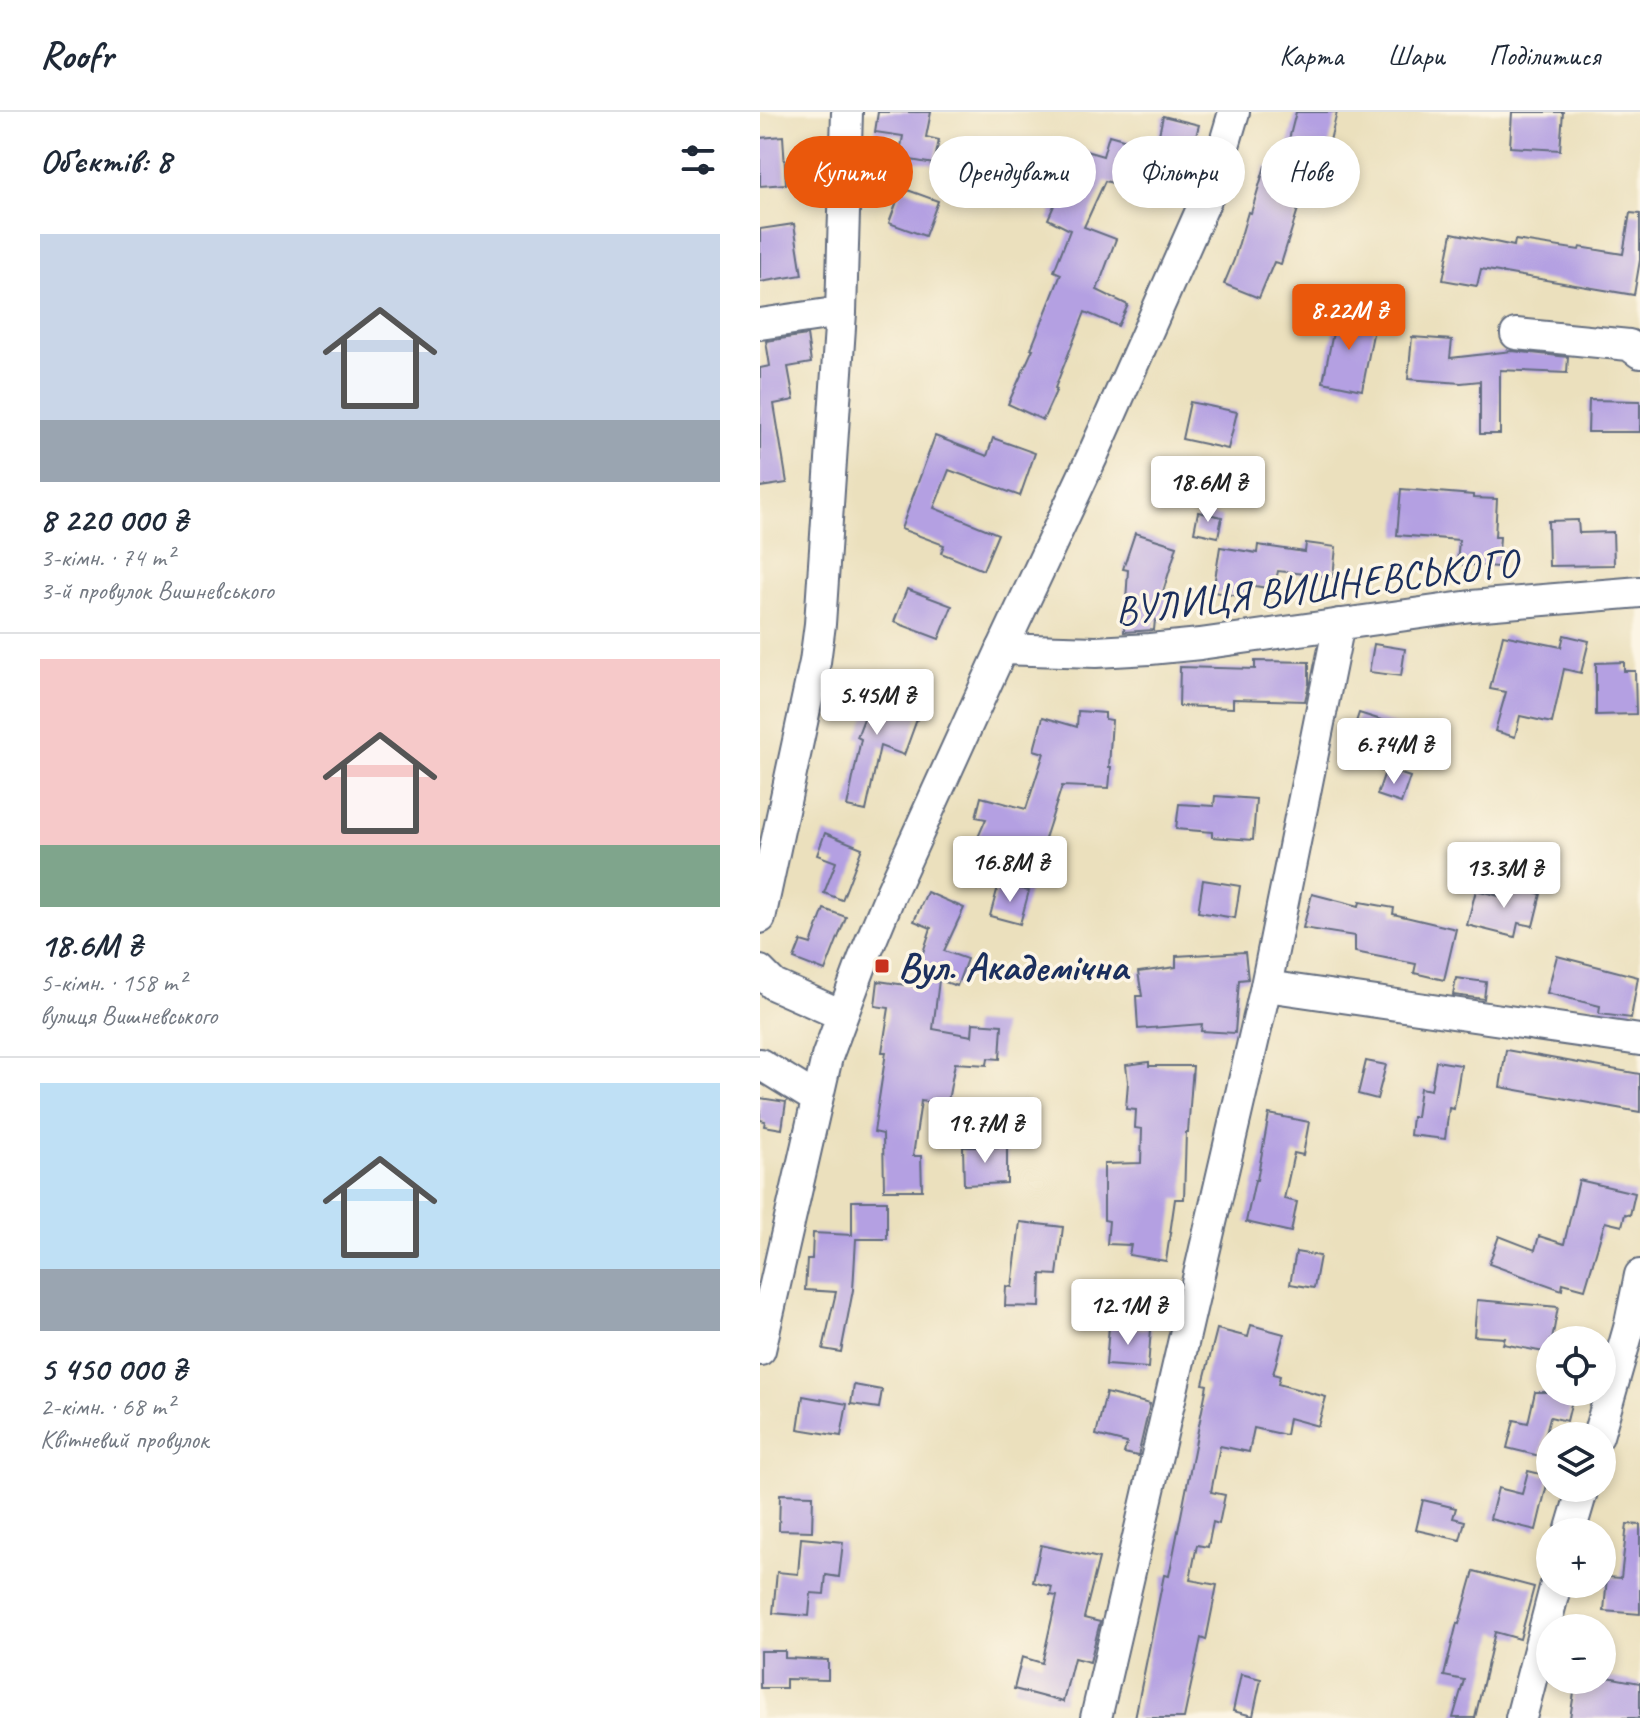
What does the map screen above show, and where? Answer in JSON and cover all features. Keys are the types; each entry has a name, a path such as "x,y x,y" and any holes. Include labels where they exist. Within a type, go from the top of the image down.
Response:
{"street":[{"path":"760,918 815,662 820,624 841,312 847,112"},
{"path":"760,1350 827,1057 842,1015 890,895 1092,457 1212,186 1234,112"},
{"path":"760,324 841,312"},
{"path":"1516,334 1629,345 1640,353"},
{"name":"ВУЛИЦЯ ВИШНЕВСЬКОГО","path":"1002,649 1096,652 1150,649 1471,606 1640,592"},
{"path":"1096,1718 1266,986 1339,624"},
{"path":"760,971 774,985 842,1015"},
{"path":"1266,986 1640,1040"},
{"path":"760,1064 817,1099"},
{"path":"1602,1422 1629,1328 1640,1275"},
{"path":"1521,1718 1552,1598"}],"building":[{"path":"878,112 931,112 926,137 929,138 929,163 913,160 913,136 875,132"},
{"path":"1296,112 1337,112 1331,136 1290,136"},
{"path":"1512,112 1563,112 1560,150 1510,147"},
{"path":"1163,116 1199,125 1196,136 1159,136"},
{"path":"1109,135 1113,136 1112,183 1105,181 1096,201 1096,154 1103,156"},
{"path":"783,136 784,184 760,186 760,138"},
{"path":"1261,179 1261,208 1298,208 1281,264 1274,262 1259,298 1224,284 1248,212 1251,213"},
{"path":"913,192 929,198 929,208 935,208 925,236 889,223 895,208 913,208"},
{"path":"1053,208 1093,208 1084,227 1116,239 1097,290 1128,305 1118,326 1085,312 1043,420 1008,404 1061,274 1054,271 1070,230 1048,219"},
{"path":"1630,213 1640,214 1640,260 1634,295 1481,269 1477,286 1443,280 1452,233 1514,246 1515,240 1623,254"},
{"path":"794,224 802,275 760,282 760,229"},
{"path":"1337,313 1374,321 1362,390 1323,382"},
{"path":"807,335 811,363 788,367 794,400 774,404 787,483 760,487 760,368 770,366 766,341"},
{"path":"1412,337 1452,340 1450,358 1512,351 1568,357 1567,373 1500,370 1500,434 1480,434 1480,381 1461,383 1408,379"},
{"path":"1589,400 1640,401 1640,432 1588,432"},
{"path":"1190,402 1237,412 1228,449 1182,439"},
{"path":"935,436 987,456 993,438 1035,453 1020,496 949,470 934,508 998,534 983,570 941,553 944,545 901,529"},
{"path":"1401,489 1497,499 1495,537 1500,537 1498,567 1457,564 1459,540 1397,535"},
{"path":"1198,512 1222,517 1218,537 1194,532"},
{"path":"1578,520 1579,533 1613,532 1614,565 1549,566 1548,521"},
{"path":"1135,533 1177,546 1163,592 1168,593 1166,621 1155,620 1154,630 1124,632 1128,570 1123,569"},
{"path":"1306,543 1336,547 1333,577 1278,571 1274,589 1248,585 1246,597 1213,592 1220,547 1257,553 1258,545 1305,552"},
{"path":"907,589 952,606 939,639 894,622"},
{"path":"1503,635 1561,647 1564,635 1589,641 1581,673 1564,669 1552,723 1520,716 1515,737 1495,731 1506,692 1490,689"},
{"path":"1374,644 1405,649 1401,676 1369,672"},
{"path":"1255,661 1309,662 1305,701 1233,699 1233,708 1179,706 1180,667 1255,669"},
{"path":"1624,662 1624,671 1635,671 1636,714 1596,715 1596,663"},
{"path":"851,684 920,711 904,755 880,746 866,811 847,807 861,739 857,737 865,716 843,707"},
{"path":"1078,711 1105,713 1105,719 1112,720 1109,788 1062,786 1039,857 1015,849 1004,873 969,858 986,819 976,817 981,797 1026,809 1044,753 1034,750 1043,717 1077,727"},
{"path":"1359,713 1397,725 1382,771 1344,759"},
{"path":"1386,769 1410,777 1401,803 1377,795"},
{"path":"1215,796 1256,799 1253,840 1212,837 1212,832 1176,829 1179,804 1214,806"},
{"path":"825,833 862,848 842,900 824,893 836,862 817,855"},
{"path":"1203,880 1240,886 1235,918 1198,912"},
{"path":"999,883 1029,891 1020,924 990,916"},
{"path":"1506,885 1541,894 1533,926 1518,923 1515,937 1467,925 1476,890 1503,897"},
{"path":"927,892 964,908 944,951 967,959 957,986 939,980 933,1029 972,1036 973,1023 1002,1025 1000,1059 988,1058 987,1065 955,1063 947,1106 921,1101 913,1156 921,1156 922,1190 884,1190 883,1134 874,1132 889,1008 875,1006 878,981 912,986 931,928 914,921"},
{"path":"1312,894 1359,906 1360,902 1394,908 1393,914 1456,929 1444,980 1414,973 1416,964 1355,952 1355,936 1303,928"},
{"path":"824,909 846,917 825,971 794,959 801,941 811,944"},
{"path":"1245,952 1248,979 1239,980 1235,1033 1201,1031 1202,1024 1138,1029 1136,996 1142,996 1138,972 1176,967 1176,956"},
{"path":"1557,956 1638,977 1631,1018 1599,1014 1600,1006 1547,993"},
{"path":"1456,978 1486,982 1484,999 1453,995"},
{"path":"1506,1050 1640,1074 1640,1112 1500,1087"},
{"path":"1366,1061 1386,1065 1377,1099 1358,1094"},
{"path":"1436,1061 1461,1065 1454,1109 1449,1108 1445,1139 1410,1135 1420,1088 1431,1090"},
{"path":"1149,1062 1149,1066 1193,1066 1186,1132 1184,1199 1175,1199 1166,1261 1129,1255 1131,1245 1107,1244 1109,1221 1104,1220 1104,1164 1141,1163 1142,1129 1135,1128 1136,1110 1126,1109 1126,1065"},
{"path":"760,1098 786,1102 782,1129 764,1126 765,1121 760,1120"},
{"path":"1269,1114 1309,1122 1303,1155 1294,1153 1284,1199 1297,1202 1291,1232 1246,1222"},
{"path":"963,1147 1007,1147 1007,1183 964,1185"},
{"path":"1579,1180 1635,1193 1630,1215 1625,1214 1622,1226 1605,1222 1585,1289 1563,1283 1562,1290 1489,1264 1499,1236 1535,1250 1539,1236 1564,1244"},
{"path":"852,1201 887,1201 887,1239 856,1239 853,1290 841,1352 823,1349 836,1292 805,1290 807,1259 812,1259 813,1233 852,1235"},
{"path":"1020,1222 1063,1227 1057,1275 1041,1274 1040,1307 1005,1306 1006,1286 1012,1287"},
{"path":"1296,1252 1320,1256 1314,1288 1290,1284"},
{"path":"1477,1300 1558,1307 1555,1326 1536,1326 1536,1350 1503,1344 1505,1338 1474,1336"},
{"path":"1251,1325 1284,1334 1273,1374 1280,1376 1278,1384 1326,1397 1318,1426 1289,1418 1286,1435 1254,1428 1249,1452 1220,1446 1211,1492 1225,1495 1219,1524 1213,1522 1208,1547 1197,1545 1190,1580 1217,1585 1206,1640 1201,1638 1184,1718 1135,1718 1164,1575 1169,1576 1207,1385 1203,1384 1217,1329 1248,1337"},
{"path":"1109,1326 1151,1329 1148,1368 1106,1365"},
{"path":"854,1385 882,1390 879,1408 851,1404"},
{"path":"1535,1392 1536,1406 1571,1406 1567,1421 1550,1417 1549,1422 1536,1422 1536,1455 1507,1448 1514,1420 1528,1423"},
{"path":"1106,1393 1150,1404 1138,1456 1124,1453 1127,1443 1096,1435"},
{"path":"803,1396 847,1404 841,1436 798,1429"},
{"path":"1528,1471 1536,1473 1536,1502 1543,1502 1539,1518 1536,1518 1536,1530 1490,1519 1498,1488 1522,1494"},
{"path":"780,1494 813,1495 812,1531 779,1530"},
{"path":"1423,1500 1456,1508 1453,1518 1465,1521 1460,1540 1416,1530"},
{"path":"1627,1524 1640,1525 1640,1614 1604,1611 1605,1598 1616,1598 1616,1578 1621,1578"},
{"path":"801,1538 843,1542 839,1577 826,1575 824,1594 811,1593 809,1616 773,1613 777,1572 798,1574"},
{"path":"1041,1545 1099,1558 1084,1618 1100,1622 1090,1662 1074,1658 1063,1702 1014,1689 1022,1657 1042,1663 1057,1596 1050,1595 1052,1587 1033,1582"},
{"path":"1474,1571 1534,1587 1520,1639 1495,1632 1475,1718 1453,1718 1464,1680 1444,1676"},
{"path":"760,1651 785,1651 785,1658 828,1660 828,1680 786,1679 786,1688 760,1688"},
{"path":"1241,1674 1261,1679 1253,1716 1233,1711"},
{"path":"1616,1679 1640,1683 1640,1718 1570,1718 1574,1694 1616,1694"}],"place":[{"name":"Вул. Академічна","path":"882,966"}]}
